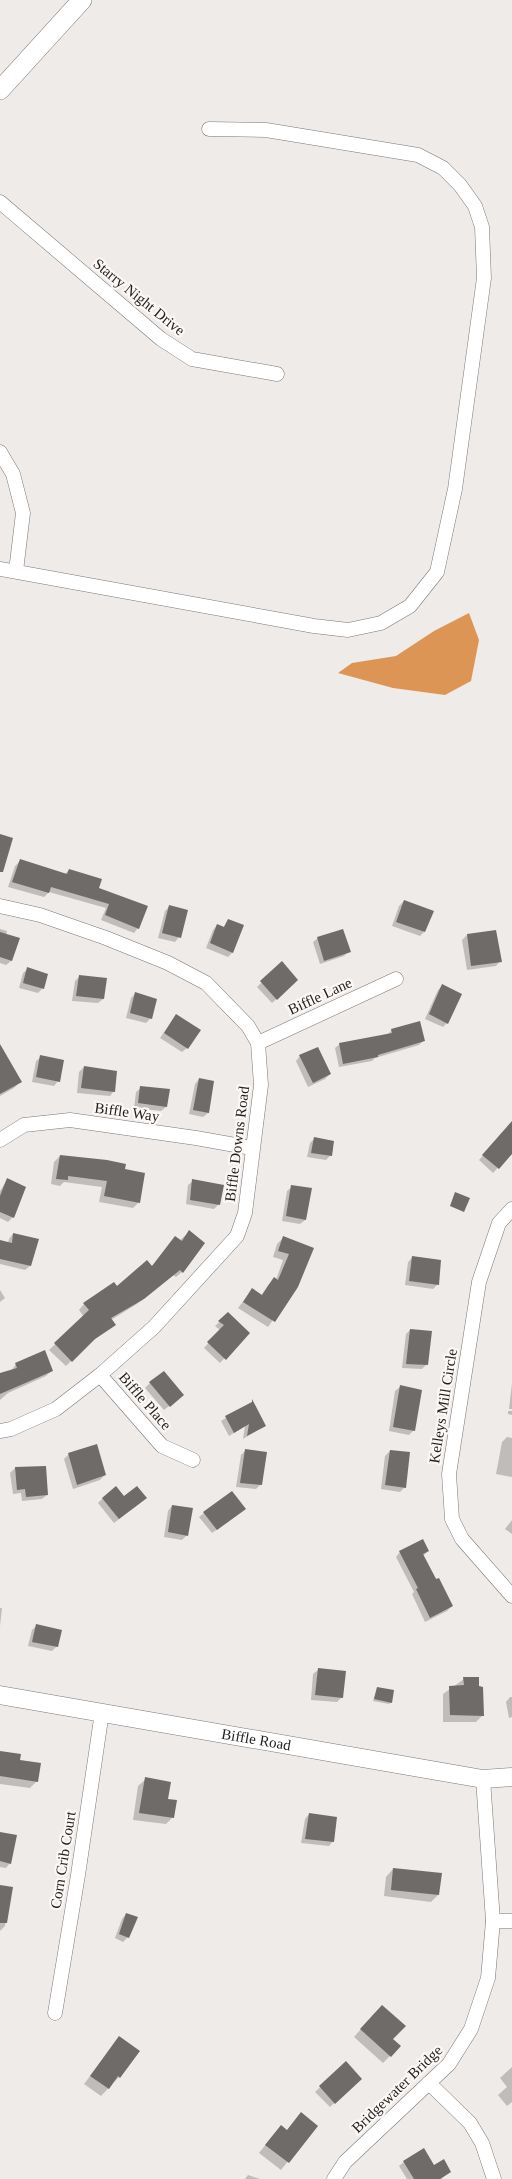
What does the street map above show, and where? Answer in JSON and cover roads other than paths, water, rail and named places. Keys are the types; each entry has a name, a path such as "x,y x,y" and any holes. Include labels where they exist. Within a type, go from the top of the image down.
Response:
{"main road":[{"path":"0,90 82,0"}],"street":[{"path":"0,569 314,626 348,630 381,623 410,606 436,572 455,489 484,278 482,227 475,206 460,185 443,168 418,155 266,130 210,129"},
{"name":"Starry Night Drive","path":"0,202 160,339 192,359 277,374"},
{"path":"0,452 13,474 24,513 16,571"},
{"name":"Biffle Downs Road","path":"0,906 40,914 106,938 168,963 206,983 248,1026 258,1043 261,1085 245,1213 238,1236 154,1327 100,1375 56,1409 11,1429 0,1431"},
{"name":"Biffle Lane","path":"258,1043 396,979"},
{"name":"Biffle Way","path":"0,1140 24,1125 70,1120 252,1148"},
{"name":"Kelleys Mill Circle","path":"512,1209 499,1223 478,1282 449,1474 452,1519 462,1539 512,1596"},
{"name":"Biffle Place","path":"100,1375 162,1446 193,1460"},
{"name":"Biffle Road","path":"0,1695 483,1779 512,1777"},
{"name":"Corn Crib Court","path":"55,2013 102,1712"},
{"name":"Bridgewater Bridge","path":"334,2179 345,2162 449,2064 471,2029 488,1978 494,1921 483,1779"},
{"path":"494,1921 512,1921"},
{"path":"429,2082 470,2123 482,2144 494,2179"}]}
